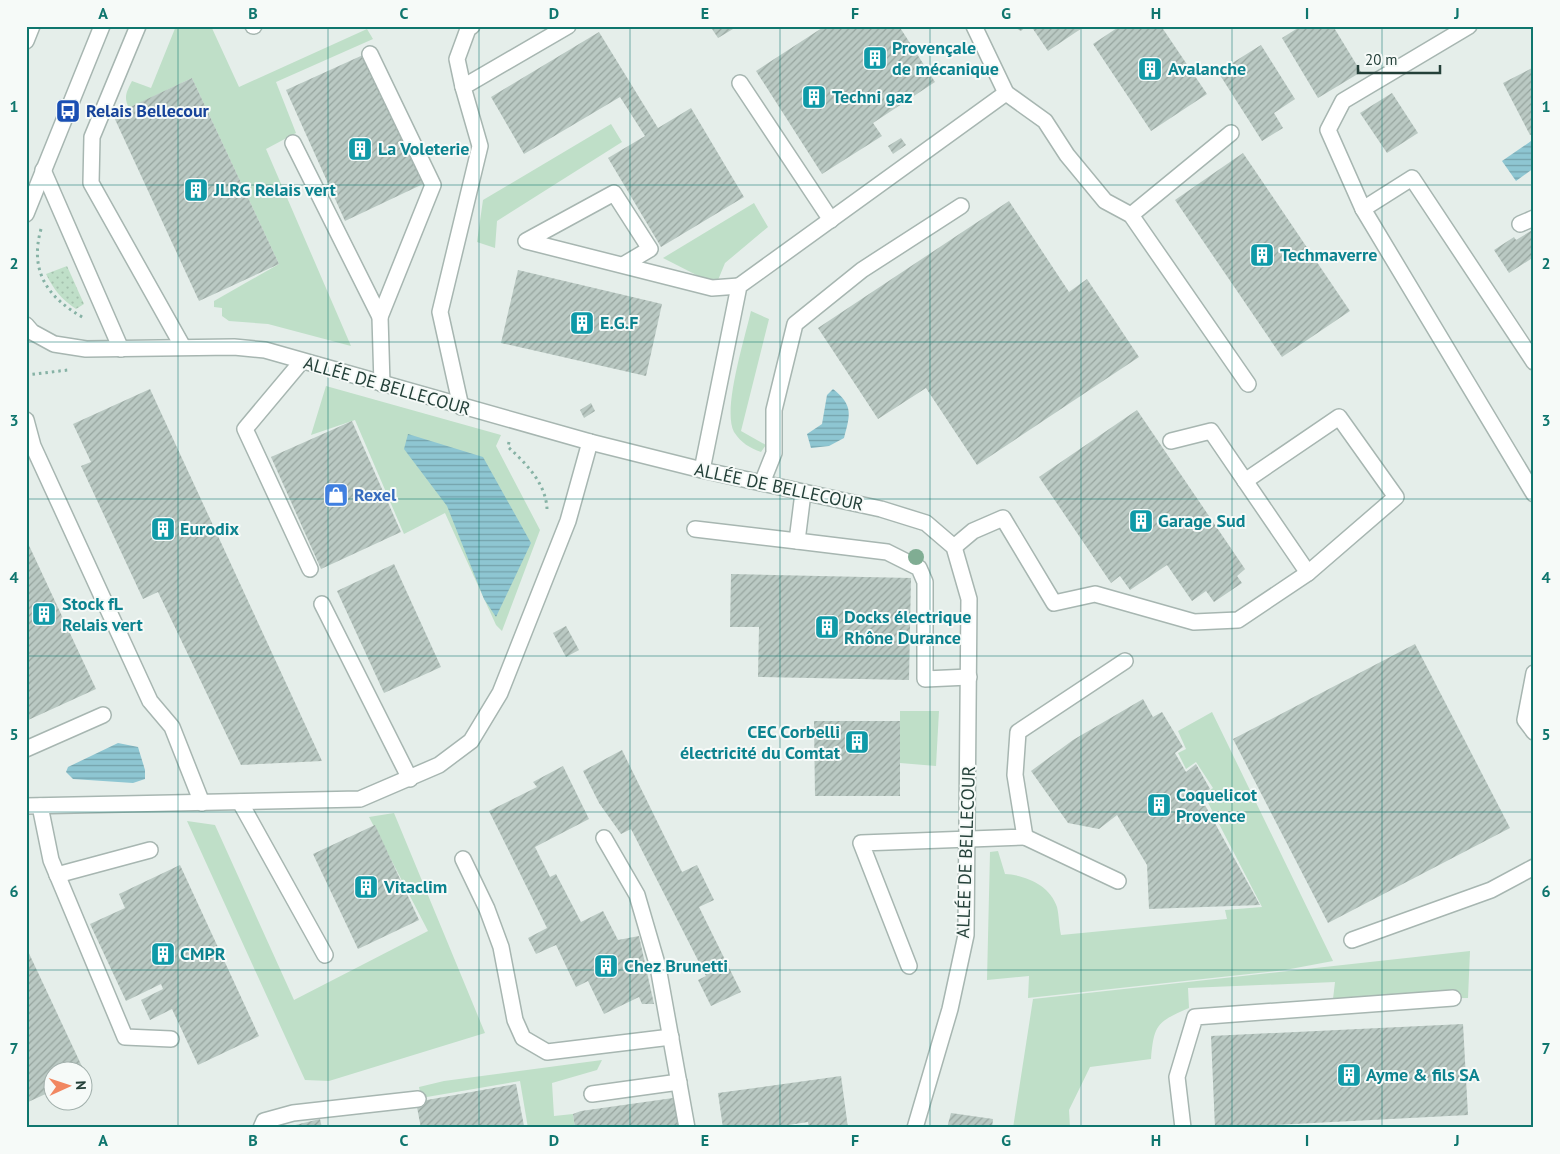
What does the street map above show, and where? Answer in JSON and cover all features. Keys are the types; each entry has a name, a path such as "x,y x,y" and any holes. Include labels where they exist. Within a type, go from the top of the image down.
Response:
{"street":[{"path":"26,41 32,26"},
{"path":"26,214 102,26"},
{"path":"138,26 92,137 91,183 183,348"},
{"path":"462,407 440,312 480,146 457,59 468,29 472,26"},
{"path":"463,87 568,26"},
{"path":"974,26 1006,93 1045,121 1067,155 1105,201 1131,214 1248,384"},
{"path":"1469,26 1343,101 1328,130 1363,209 1534,494"},
{"path":"370,54 433,185 380,317 382,384"},
{"path":"740,83 831,220"},
{"path":"623,265 650,249 614,193 526,240 712,288 739,286 1006,93"},
{"path":"1131,214 1231,133"},
{"path":"293,143 380,317"},
{"path":"43,170 121,349"},
{"path":"1363,209 1412,178 1534,362"},
{"path":"762,483 774,452 774,410 795,324 862,270 961,206"},
{"path":"702,470 739,286"},
{"name":"ALLÉE DE BELLECOUR","path":"26,325 32,332 54,344 86,349 234,347 265,350 590,442 702,470 881,509 926,523 954,547 969,599 966,935 950,1009 914,1128"},
{"path":"302,361 244,429 310,569"},
{"path":"954,547 974,531 1003,518 1054,603 1095,594 1194,622 1238,620 1308,573 1396,497 1339,417 1245,481"},
{"path":"26,420 33,446 150,701 172,727 202,803"},
{"path":"1171,441 1211,431 1308,573"},
{"path":"171,1039 125,1037 51,860 33,806 360,799 439,765 471,741 500,693 568,521 590,442"},
{"path":"797,541 803,493"},
{"path":"695,529 887,552 919,568 925,582 925,679 969,677"},
{"path":"322,604 410,779"},
{"path":"1025,837 1015,775 1018,732 1125,661"},
{"path":"1534,673 1525,720 1534,732"},
{"path":"26,749 103,715"},
{"path":"240,802 325,955"},
{"path":"909,966 861,843 968,841 1025,837 1118,881"},
{"path":"604,838 637,895 658,967 687,1128"},
{"path":"57,875 150,850"},
{"path":"463,859 487,909 501,947 515,1020 523,1038 546,1052 670,1037"},
{"path":"1352,940 1491,890 1534,867"},
{"path":"1183,1128 1177,1077 1195,1017 1453,998"},
{"path":"592,1094 679,1082"},
{"path":"261,1128 264,1121 293,1113 418,1098"}],"green space":[{"path":"176,26 211,26 239,87 367,29 373,39 276,82 296,133 266,149 351,346 268,324 229,321 222,316 222,308 214,307 214,301 279,264 192,78 129,108 127,104 126,94 132,81 151,88"},
{"path":"611,124 622,142 497,221 495,248 477,242 483,200"},
{"path":"754,203 768,227 725,263 716,285 663,258"},
{"path":"67,266 84,304 76,309 58,294 46,274"},
{"path":"751,311 769,319 741,431 766,445 761,452 749,447 740,439 734,432 731,422 736,373"},
{"path":"326,386 501,435 496,446 540,530 502,631 496,625 445,513 404,534 355,420 311,435"},
{"path":"900,711 939,711 936,766 900,763"},
{"path":"1212,712 1333,961 1285,970 1028,998 1029,976 987,980 990,852 998,851 1005,874 1028,879 1043,887 1049,893 1057,907 1061,935 1227,919 1225,910 1262,907 1204,795 1213,788 1196,762 1186,769 1178,753 1186,749 1178,731"},
{"path":"394,813 485,1033 329,1081 305,1080 187,821 215,825 294,1000 428,931 369,817"},
{"path":"1470,951 1468,998 1333,999 1335,982 1188,988 1189,1008 1170,1017 1159,1026 1154,1038 1151,1059 1090,1067 1069,1110 1070,1128 1013,1128 1033,999"},
{"path":"602,1060 597,1070 552,1083 554,1116 573,1114 575,1128 528,1128 520,1081 421,1098 419,1087 444,1081"}],"water":[{"path":"1534,139 1534,168 1516,181 1502,161"},
{"path":"833,389 840,395 849,411 844,438 829,446 811,448 807,434 822,424 827,395"},
{"path":"408,434 483,457 531,543 496,617 484,599 447,506 404,449"},
{"path":"118,743 138,747 145,770 145,779 133,783 73,779 66,772 68,767"}],"building":[{"path":"710,26 738,26 718,38"},
{"path":"825,26 899,26 935,82 873,123 882,136 822,174 756,71"},
{"path":"1012,26 1027,26 1021,31"},
{"path":"1031,26 1085,26 1048,51"},
{"name":"Avalanche","path":"1120,26 1161,26 1207,94 1151,131 1093,44"},
{"path":"1301,26 1333,26 1361,72 1318,98 1282,38"},
{"path":"599,32 658,128 691,108 744,197 661,247 608,158 645,136 620,97 524,154 491,97"},
{"path":"1261,45 1295,99 1274,113 1283,128 1262,141 1218,72"},
{"name":"La Voleterie","path":"363,55 423,184 345,221 286,90"},
{"path":"1534,67 1534,133 1530,135 1503,83"},
{"name":"JLRG Relais vert","path":"192,78 279,264 199,301 113,115"},
{"path":"1392,93 1418,133 1387,153 1360,113"},
{"path":"901,138 906,145 893,154 888,146"},
{"name":"Techmaverre","path":"1243,153 1350,311 1282,357 1175,200"},
{"path":"1009,201 1069,292 1087,279 1139,357 977,465 926,388 878,419 818,328"},
{"path":"1534,229 1534,257 1509,273 1494,250 1514,237 1516,240"},
{"name":"E.G.F","path":"518,270 662,304 646,376 501,343"},
{"name":"Eurodix","path":"150,389 322,761 241,765 158,592 143,599 81,466 91,462 73,424"},
{"path":"591,403 595,411 584,418 580,410"},
{"name":"Garage Sud","path":"1137,410 1245,569 1237,576 1242,583 1214,602 1206,591 1192,601 1167,565 1130,590 1120,576 1111,583 1039,477"},
{"path":"352,421 401,532 321,569 271,457"},
{"name":"Stock fL Relais vert","path":"26,539 96,689 26,721"},
{"path":"394,564 441,667 384,693 337,591"},
{"name":"Docks électrique Rhône Durance","path":"731,574 911,578 909,680 758,677 759,627 730,627"},
{"path":"566,626 579,650 566,657 553,633"},
{"path":"1415,644 1510,828 1328,923 1233,739"},
{"name":"Coquelicot Provence","path":"1143,699 1153,717 1162,712 1183,747 1175,753 1186,772 1196,764 1210,789 1200,796 1260,905 1149,909 1147,865 1117,815 1099,829 1068,823 1031,771 1073,740"},
{"name":"CEC Corbelli électricité du Comtat","path":"814,721 900,721 900,796 815,796"},
{"path":"622,750 682,872 697,865 714,900 699,907 741,992 711,1006 698,980 706,976 631,829 621,834 599,803 583,771"},
{"path":"563,766 589,819 535,847 550,877 556,874 581,922 603,911 618,940 639,936 654,1004 642,1004 639,997 604,1014 588,981 576,987 556,945 536,954 528,938 547,928 489,811 537,787 533,782"},
{"name":"Vitaclim","path":"375,825 419,920 358,949 313,854"},
{"name":"CMPR","path":"180,865 259,1036 198,1065 172,1009 150,1020 141,1000 163,989 161,984 126,1001 90,924 125,908 119,894"},
{"path":"26,947 80,1062 42,1062 42,1096 26,1103"},
{"name":"Ayme & fils SA","path":"1463,1024 1468,1115 1215,1128 1211,1036"},
{"path":"841,1076 848,1128 809,1128 808,1122 769,1128 723,1128 718,1093"},
{"path":"516,1084 524,1126 421,1128 416,1102"},
{"path":"673,1098 679,1128 575,1128 573,1114 581,1111"},
{"path":"951,1113 993,1119 992,1128 947,1128"},
{"path":"320,1119 322,1128 287,1128 287,1127"}],"place":[{"name":"Provençale de mécanique","path":"875,58"},
{"name":"Avalanche","path":"1150,69"},
{"name":"Techni gaz","path":"814,97"},
{"name":"Relais Bellecour","path":"68,111"},
{"name":"La Voleterie","path":"360,149"},
{"name":"JLRG Relais vert","path":"196,190"},
{"name":"Techmaverre","path":"1262,255"},
{"name":"E.G.F","path":"582,323"},
{"name":"Rexel","path":"336,495"},
{"name":"Garage Sud","path":"1141,521"},
{"name":"Eurodix","path":"163,529"},
{"name":"Stock fL Relais vert","path":"44,614"},
{"name":"Docks électrique Rhône Durance","path":"827,627"},
{"name":"CEC Corbelli électricité du Comtat","path":"857,742"},
{"name":"Coquelicot Provence","path":"1159,805"},
{"name":"Vitaclim","path":"366,887"},
{"name":"CMPR","path":"163,954"},
{"name":"Chez Brunetti","path":"606,966"},
{"name":"Ayme & fils SA","path":"1349,1075"}]}
